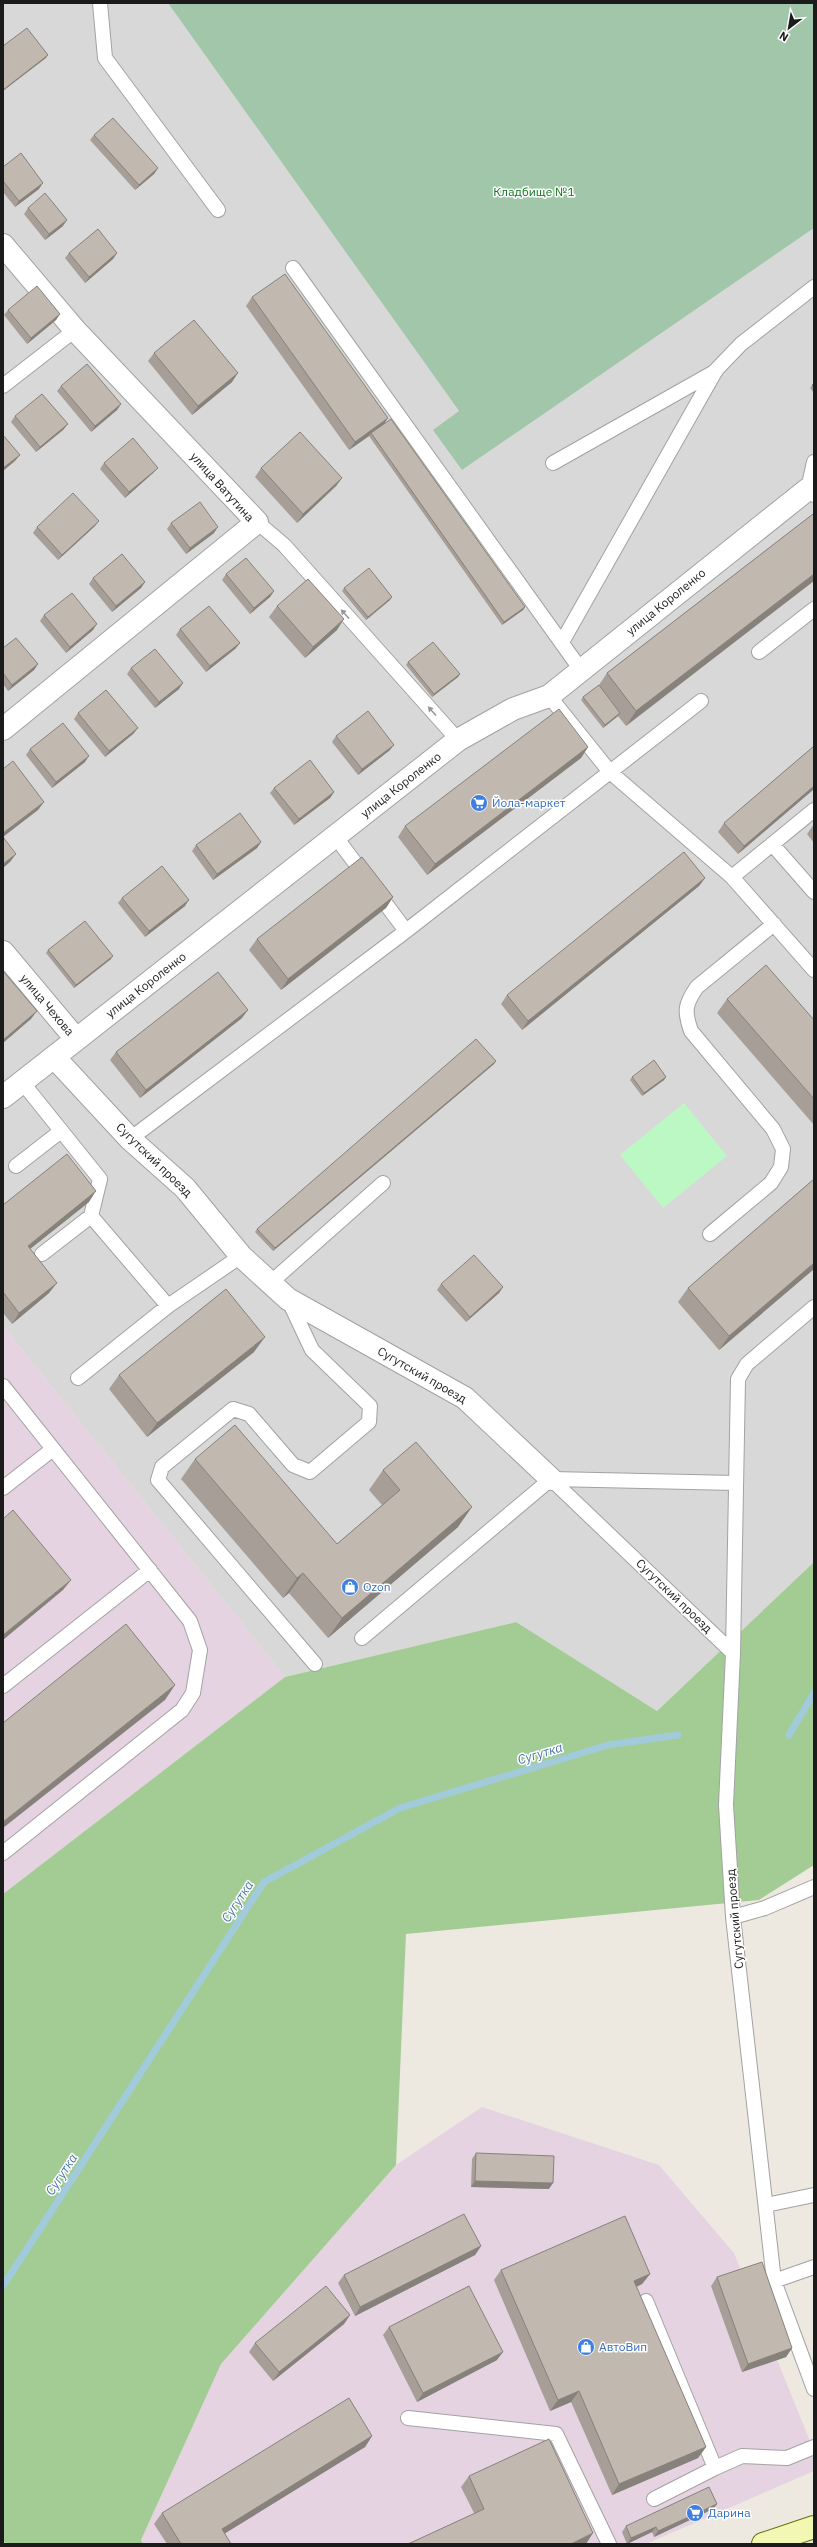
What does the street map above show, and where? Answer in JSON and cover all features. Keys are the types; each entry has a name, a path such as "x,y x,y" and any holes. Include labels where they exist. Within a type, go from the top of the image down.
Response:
{"main road":[{"path":"763,2544 814,2527"}],"street":[{"name":"улица Ватутина","path":"3,245 75,330 257,522 3,729"},
{"name":"улица Короленко","path":"3,1097 458,740 513,709 549,696 811,492"},
{"name":"улица Чехова","path":"3,952 76,1039"},
{"name":"Сугутский проезд","path":"54,1057 130,1139 185,1188 241,1256 269,1284 288,1299 465,1398 551,1479"}],"lane":[{"path":"100,3 105,58 218,210"},
{"path":"293,268 581,670"},
{"path":"562,642 716,370 741,344 814,287"},
{"path":"3,386 75,330"},
{"path":"553,463 716,370"},
{"path":"811,492 814,462"},
{"path":"257,522 284,545 458,740"},
{"path":"759,652 814,609"},
{"path":"549,696 610,772 732,877 814,970"},
{"path":"130,1139 406,931 701,701"},
{"path":"732,877 814,810"},
{"path":"335,836 406,931"},
{"path":"772,844 814,892"},
{"path":"710,1234 771,1183 781,1166 783,1149 773,1128 691,1031 686,1016 688,1000 697,987 774,924"},
{"path":"22,1082 100,1178 91,1216 42,1254"},
{"path":"16,1166 61,1131"},
{"path":"269,1284 383,1183"},
{"path":"91,1216 168,1306"},
{"path":"78,1378 168,1306 241,1256"},
{"path":"288,1299 312,1350 370,1406 369,1422 310,1472 293,1465 249,1414 233,1409 162,1467 158,1480 316,1664"},
{"path":"732,1653 738,1378 747,1364 814,1307"},
{"path":"3,1386 190,1621 200,1650 193,1693 182,1710 3,1853"},
{"path":"3,1488 53,1449"},
{"path":"362,1638 551,1479 736,1483"},
{"name":"Сугутский проезд","path":"551,1479 732,1653 726,1805 733,1916 774,2281 814,2389"},
{"path":"3,1686 150,1570"},
{"path":"733,1916 765,1908 814,1887"},
{"path":"766,2205 814,2195"},
{"path":"774,2281 814,2267"},
{"path":"646,2301 715,2468"},
{"path":"408,2418 556,2434 609,2544"},
{"path":"654,2499 742,2456 787,2458 814,2447"}],"shaded area":[{"path":"3,3 168,3 459,411 462,470 814,228 814,1562 657,1711 516,1622 285,1677 3,1326"},
{"path":"3,1326 285,1677 3,1894"},
{"path":"482,2107 659,2165 734,2253 814,2451 814,2471 646,2544 143,2544 141,2540 221,2364 396,2165"}],"green space":[{"name":"Кладбище №1","path":"168,3 814,3 814,228 462,470 433,430 459,411"},
{"path":"684,1103 727,1156 663,1208 620,1155"},
{"path":"814,1562 814,1865 759,1900 406,1934 396,2165 221,2364 141,2540 143,2544 7,2544 3,2541 3,1894 285,1677 516,1622 657,1711"}],"building":[{"path":"27,28 48,55 3,90 3,46"},
{"path":"113,118 158,168 139,185 94,135"},
{"path":"21,153 43,183 19,201 3,181 3,167"},
{"path":"45,193 67,220 49,234 28,208"},
{"path":"98,229 117,253 89,277 69,253"},
{"path":"285,274 388,418 355,442 252,297"},
{"path":"37,286 60,314 31,338 8,310"},
{"path":"194,320 238,373 198,406 154,353"},
{"path":"87,364 121,404 95,426 61,386"},
{"path":"42,394 68,424 40,447 15,416"},
{"path":"391,419 525,607 504,622 371,433"},
{"path":"300,432 342,478 303,514 261,468"},
{"path":"3,435 20,455 3,468"},
{"path":"133,438 158,468 129,492 104,463"},
{"path":"73,493 99,521 62,555 37,527"},
{"path":"200,502 218,527 190,548 171,523"},
{"path":"813,514 814,574 636,711 607,673"},
{"path":"122,554 145,582 116,606 93,578"},
{"path":"246,558 274,591 254,608 226,574"},
{"path":"369,568 392,597 368,617 344,588"},
{"path":"308,579 344,619 313,647 277,606"},
{"path":"72,593 97,624 70,647 44,615"},
{"path":"209,606 240,643 210,666 180,629"},
{"path":"16,638 38,664 12,685 3,673 3,648"},
{"path":"433,642 460,674 434,694 408,662"},
{"path":"155,649 183,683 159,702 131,668"},
{"path":"599,685 620,713 605,725 583,697"},
{"path":"106,690 138,728 109,751 78,713"},
{"path":"559,709 588,747 435,864 405,826"},
{"path":"368,711 394,745 362,769 336,736"},
{"path":"63,723 89,756 56,782 30,749"},
{"path":"814,746 814,786 744,846 724,823"},
{"path":"310,760 334,792 299,819 274,788"},
{"path":"13,761 44,802 3,833 3,769"},
{"path":"240,813 261,842 217,874 196,845"},
{"path":"3,837 16,854 3,864"},
{"path":"684,852 705,878 528,1021 507,995"},
{"path":"362,857 393,897 288,979 257,939"},
{"path":"162,866 189,900 149,931 122,898"},
{"path":"85,921 113,956 76,985 48,950"},
{"path":"766,965 814,1020 814,1099 727,999"},
{"path":"3,971 37,1011 3,1040"},
{"path":"218,972 248,1010 146,1090 116,1052"},
{"path":"476,1039 496,1061 275,1248 257,1229"},
{"path":"654,1060 666,1077 644,1093 632,1077"},
{"path":"67,1154 96,1191 28,1246 57,1283 19,1313 3,1292 3,1205"},
{"path":"814,1179 814,1263 729,1336 688,1288"},
{"path":"474,1255 503,1287 470,1317 441,1284"},
{"path":"226,1289 265,1337 157,1423 119,1375"},
{"path":"235,1425 337,1544 400,1490 383,1470 416,1442 472,1507 342,1618 303,1573 297,1578 195,1459"},
{"path":"13,1510 71,1580 3,1635 3,1519"},
{"path":"126,1624 175,1685 3,1822 3,1723"},
{"path":"476,2153 554,2156 553,2183 475,2181"},
{"path":"464,2214 481,2246 360,2307 344,2275"},
{"name":"АвтоВип","path":"625,2216 650,2274 634,2281 706,2447 619,2484 579,2391 558,2400 501,2270"},
{"path":"762,2262 792,2348 748,2364 717,2277"},
{"path":"326,2286 350,2315 279,2372 255,2343"},
{"path":"469,2286 503,2352 423,2393 389,2327"},
{"path":"349,2398 372,2436 222,2529 231,2544 181,2544 162,2513"},
{"path":"549,2439 593,2533 571,2544 408,2544 484,2509 469,2476"},
{"path":"709,2487 717,2504 658,2531 656,2527 631,2538 626,2526"}],"waterway":[{"name":"Сугутка","path":"789,1735 814,1693"},
{"name":"Сугутка","path":"3,2286 264,1882 400,1808 608,1745 678,1735"}],"place":[{"name":"Йола-маркет","path":"479,803"},
{"name":"Ozon","path":"350,1587"},
{"name":"АвтоВип","path":"586,2347"},
{"name":"Дарина","path":"695,2513"}]}
